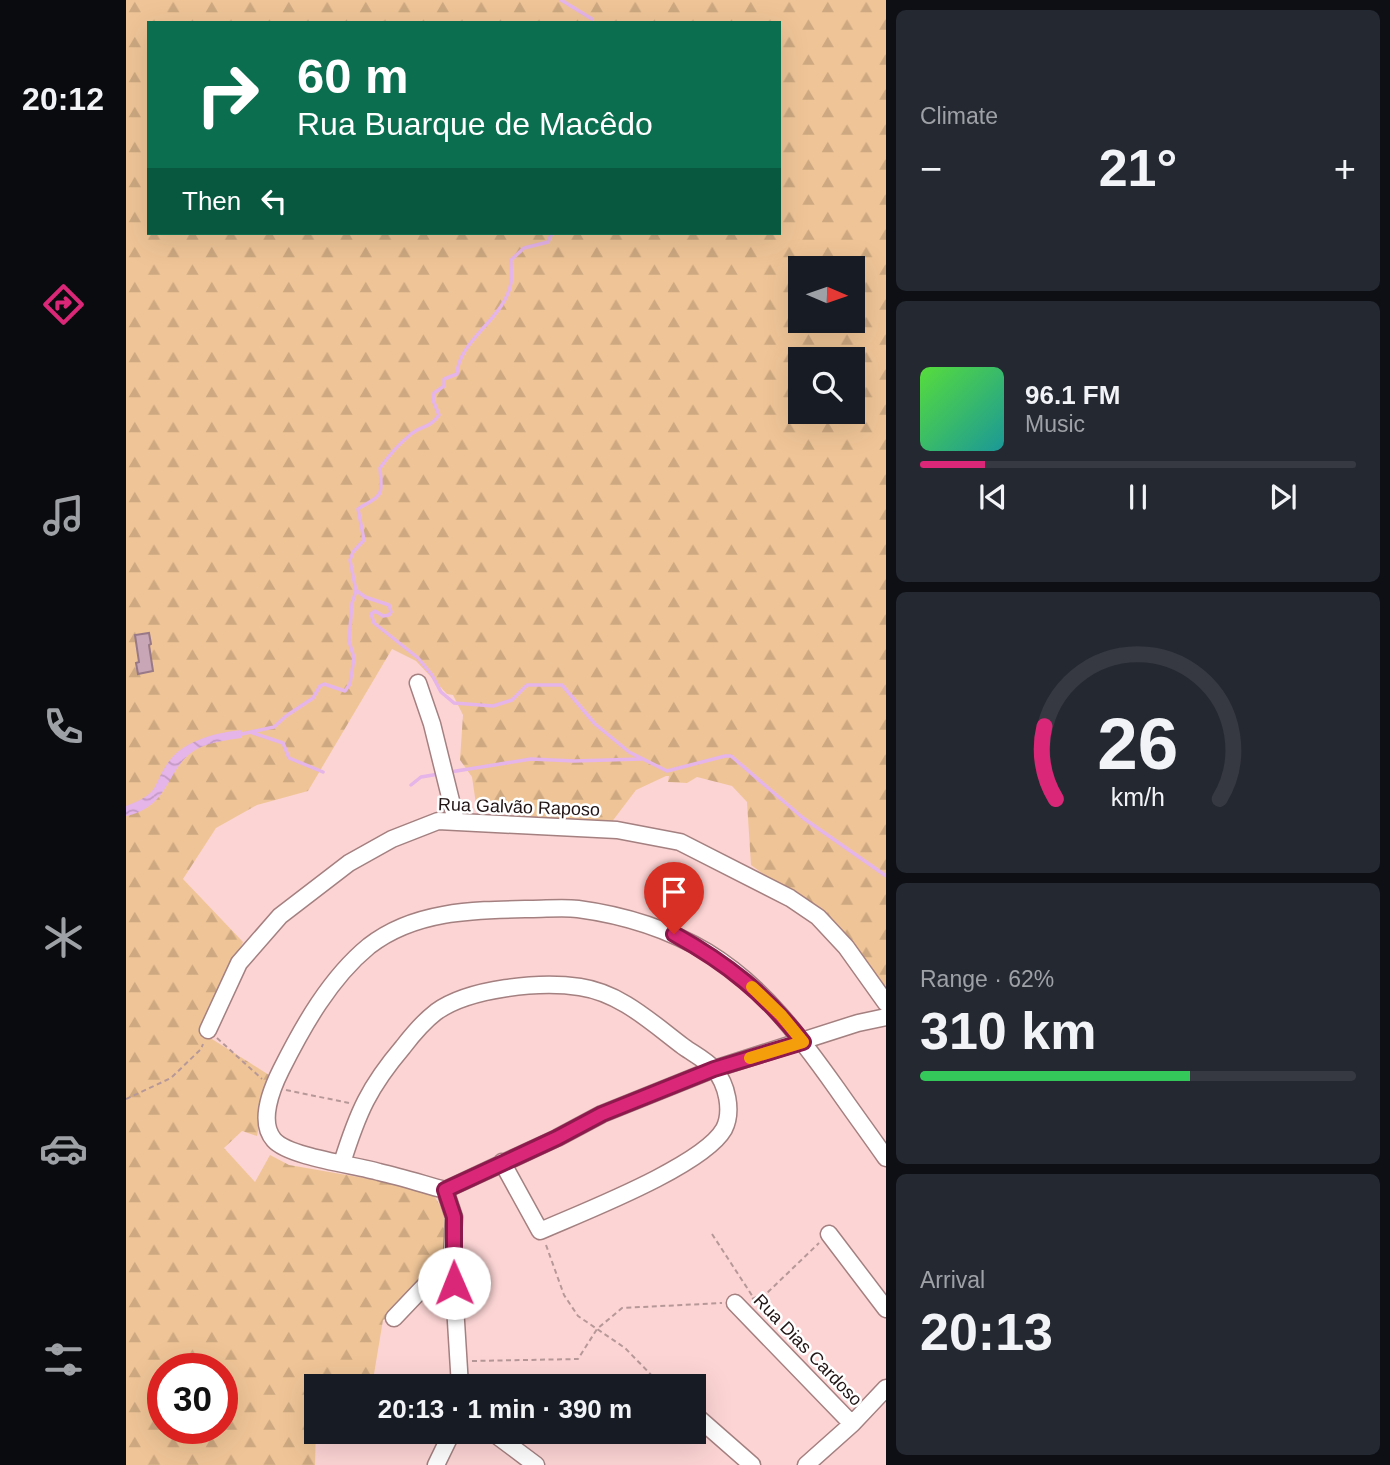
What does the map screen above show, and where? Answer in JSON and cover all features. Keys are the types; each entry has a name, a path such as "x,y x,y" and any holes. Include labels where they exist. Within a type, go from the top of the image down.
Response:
{"street":[{"path":"418,683 432,724 456,821"},
{"name":"Rua Galvão Raposo","path":"208,1030 229,979 239,963 280,916 349,863 392,839 439,821 617,830 680,842 790,898 818,917 846,947 886,1003"},
{"path":"886,1017 858,1023 803,1042 714,1069 602,1114 445,1190 294,1152 274,1140 267,1122 272,1087 298,1035 318,1004 342,973 369,947 389,933 422,919 469,911 576,909 643,923 674,934 741,976 781,1015 803,1042 886,1158"},
{"path":"342,1163 369,1091 416,1031 437,1011 468,998 515,988 560,985 598,991 616,999 647,1018 714,1069 726,1088 728,1111 722,1131 680,1167 540,1231 502,1163"},
{"path":"445,1190 454,1217 452,1257 459,1374"},
{"path":"829,1234 886,1309"},
{"path":"394,1318 452,1257"},
{"name":"Rua Dias Cardoso","path":"735,1303 852,1424"},
{"path":"806,1465 852,1424 886,1388"},
{"path":"706,1425 752,1465"},
{"path":"436,1465 446,1444"},
{"path":"508,1444 535,1465"}],"path":[{"path":"126,1099 170,1078 201,1049 208,1030 272,1087 362,1105"},
{"path":"540,1231 564,1295 578,1316 625,1348 650,1374"},
{"name":"Rua Dias Cardoso","path":"712,1234 753,1298"},
{"path":"457,1361 578,1359 597,1329 622,1308 735,1303 753,1298 768,1292 829,1234"}],"green space":[{"path":"126,0 886,0 886,1000 837,928 751,865 747,802 732,786 697,777 687,783 668,782 669,776 666,776 636,790 611,823 518,820 516,814 477,811 472,777 460,760 463,715 453,695 447,694 416,661 392,649 308,791 257,805 216,828 183,879 243,942 204,1034 269,1075 257,1136 242,1131 224,1148 255,1182 270,1155 289,1165 387,1182 433,1194 444,1212 446,1234 475,1273 383,1320 374,1374 304,1374 304,1444 316,1444 315,1465 126,1465"}],"water":[{"path":"242,730 241,738 209,744 188,755 152,804 126,816 126,806 151,792 170,760 184,747 213,735"}],"building":[{"path":"149,633 153,671 138,674 135,635"}],"waterway":[{"path":"561,0 592,19"},
{"path":"237,735 274,727 313,698 324,684 345,691 350,684 354,658 349,641 352,603 356,591 350,560 353,552 364,540 358,509 379,494 380,468 391,454 411,434 432,423 439,415 433,400 434,393 444,386 444,379 457,374 465,351 507,296 511,283 511,260 524,248 548,242 551,235"},
{"path":"357,591 365,597 389,605 389,615 383,616 375,611 371,614 374,623 418,658 441,692 454,703 493,706 512,700 527,685 562,685 595,724 629,752 667,771 731,756 803,818 886,876"},
{"path":"253,733 283,743 289,758 323,772"},
{"path":"450,772 531,759 641,759"},
{"path":"411,785 421,777 439,774"}],"slow traffic":[{"path":"750,1058 803,1042 781,1015 752,987"}],"route":[{"path":"454,1283 454,1217 445,1190 529,1152 602,1114 714,1069 803,1042 781,1015 741,976 674,934"}]}
